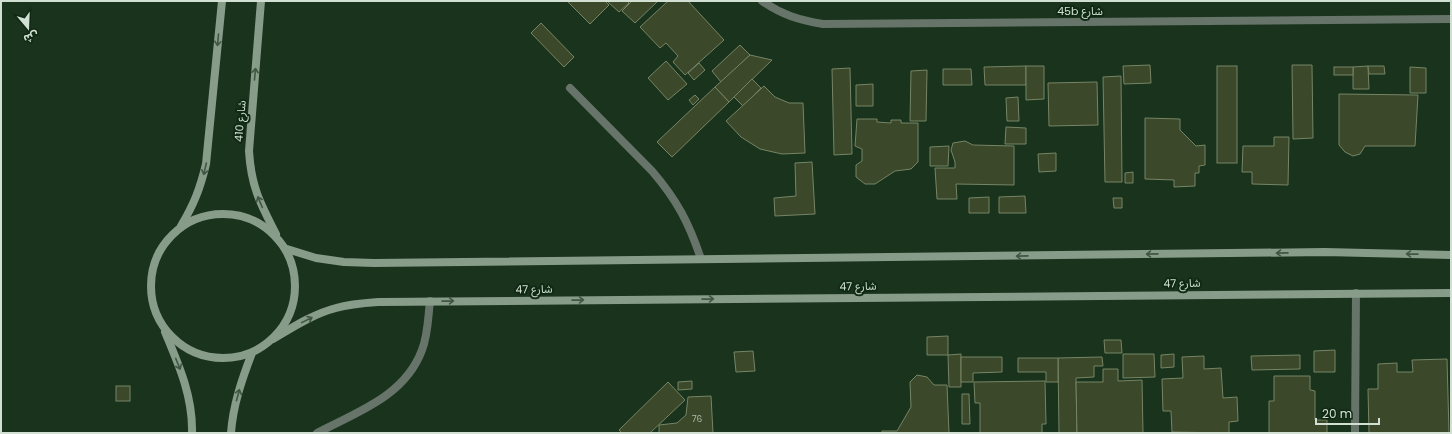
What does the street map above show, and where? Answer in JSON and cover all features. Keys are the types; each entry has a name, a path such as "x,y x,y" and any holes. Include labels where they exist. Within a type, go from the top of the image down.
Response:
{"street":[{"path":"192,433 191,408 186,386 152,302 151,274 161,247 180,227 194,204 201,185 206,164 222,1"},
{"name":"شارع 410","path":"261,1 249,157 254,185 261,204 277,237"},
{"name":"45b شارع","path":"762,1 776,11 799,20 823,24 1451,19"},
{"path":"570,88 664,185 685,217 701,259"},
{"path":"163,328 180,345 203,356 228,359 252,353 273,339 288,320 296,297 295,272 287,249 277,237 261,223 242,215 220,213 199,217 180,227"},
{"path":"287,249 316,258 344,262 374,263 1325,252 1451,255"},
{"path":"1355,433 1356,293"},
{"name":"شارع 47","path":"273,339 316,315 336,308 364,303 430,301 1451,293"},
{"path":"317,433 386,397 401,384 414,368 422,349 427,329 430,301"},
{"path":"231,433 236,402 252,353"}],"building":[{"path":"567,1 605,1 609,5 590,24"},
{"path":"627,1 629,3 619,12 608,2"},
{"path":"632,1 658,1 635,23 622,11"},
{"path":"668,1 688,1 724,40 685,75 673,62 678,56 666,43 660,48 640,27"},
{"path":"541,23 574,57 564,67 531,33"},
{"path":"740,45 750,55 721,82 712,71"},
{"path":"750,55 772,60 729,102 715,87"},
{"path":"666,61 687,84 668,100 648,78"},
{"path":"699,63 705,70 694,80 688,73"},
{"path":"1150,65 1151,83 1124,84 1123,66"},
{"path":"1292,65 1312,65 1313,138 1293,139"},
{"path":"1026,66 1026,85 985,85 984,67"},
{"path":"1026,66 1044,66 1044,99 1026,100"},
{"path":"1217,66 1237,66 1237,163 1217,163"},
{"path":"1368,66 1369,89 1353,89 1353,67"},
{"path":"1368,66 1384,66 1385,74 1369,74"},
{"path":"1334,67 1353,67 1353,75 1334,75"},
{"path":"1410,67 1426,68 1426,93 1410,93"},
{"path":"850,68 852,154 834,155 832,69"},
{"path":"943,69 971,69 972,85 943,85"},
{"path":"927,70 926,121 910,121 911,71"},
{"path":"1121,76 1122,182 1105,182 1103,77"},
{"path":"752,79 761,88 743,106 734,97"},
{"path":"1097,82 1098,125 1049,126 1048,83"},
{"path":"873,84 873,106 856,106 856,85"},
{"path":"764,86 775,97 789,103 803,103 805,153 782,154 760,149 741,137 726,121"},
{"path":"715,87 729,102 672,157 657,142"},
{"path":"1339,94 1418,95 1415,146 1365,146 1360,154 1353,156 1345,152 1339,145"},
{"path":"695,95 699,99 693,105 689,100"},
{"path":"1018,97 1019,121 1007,121 1006,98"},
{"path":"1145,118 1180,119 1180,130 1196,146 1205,145 1205,165 1199,166 1199,173 1195,173 1195,186 1174,187 1174,180 1145,179"},
{"path":"857,119 877,119 877,122 891,123 891,120 901,120 901,123 918,123 918,162 911,169 895,171 875,184 865,184 856,177 856,165 862,161 862,149 855,146"},
{"path":"1006,127 1026,128 1026,144 1005,144"},
{"path":"1274,137 1289,137 1288,185 1252,184 1252,172 1242,172 1243,146 1274,146"},
{"path":"965,141 973,145 1014,146 1014,185 956,184 957,199 937,199 935,168 955,168 955,162 951,150 953,143"},
{"path":"949,146 948,166 930,166 930,147"},
{"path":"1056,153 1056,171 1039,172 1038,154"},
{"path":"812,162 815,214 775,216 774,198 796,196 795,163"},
{"path":"1133,172 1133,183 1125,183 1125,173"},
{"path":"1025,196 1026,213 999,213 999,197"},
{"path":"989,197 989,213 969,213 969,198"},
{"path":"1113,198 1122,198 1122,208 1114,208"},
{"path":"948,336 948,355 927,355 927,337"},
{"path":"1104,340 1121,340 1122,353 1105,353"},
{"path":"1335,350 1335,372 1314,372 1314,351"},
{"path":"753,351 755,371 736,372 734,352"},
{"path":"961,354 961,387 949,387 948,355"},
{"path":"1123,354 1154,354 1155,377 1123,378"},
{"path":"1174,354 1174,367 1161,368 1161,355"},
{"path":"1300,355 1300,369 1252,370 1251,356"},
{"path":"1204,356 1204,369 1221,368 1223,398 1237,397 1238,421 1229,422 1229,433 1172,432 1171,411 1163,411 1162,379 1183,378 1182,357"},
{"path":"961,357 1002,357 1002,372 973,373 973,382 961,382"},
{"path":"1102,357 1103,366 1094,366 1094,377 1076,378 1077,433 1059,433 1058,358"},
{"path":"1018,358 1058,358 1058,382 1046,382 1046,372 1018,372"},
{"path":"1447,359 1449,433 1369,433 1368,389 1378,389 1378,364 1397,363 1397,372 1413,372 1412,360"},
{"path":"1103,369 1118,369 1118,381 1142,380 1143,433 1077,433 1076,382 1103,382"},
{"path":"917,375 927,377 934,385 947,385 949,433 882,433 882,431 897,431 911,407 910,382"},
{"path":"1274,376 1310,376 1310,390 1315,391 1315,420 1327,420 1327,433 1269,433 1269,401 1274,401"},
{"path":"692,381 692,389 678,390 678,382"},
{"path":"1045,381 1046,424 1042,424 1042,433 980,433 980,403 975,403 974,382"},
{"path":"668,382 685,400 650,433 622,433 619,430"},
{"path":"116,386 130,386 130,401 116,401"},
{"path":"962,394 969,394 970,424 962,424"},
{"path":"711,396 713,433 659,433 659,425 677,423 686,415 688,397"}]}
